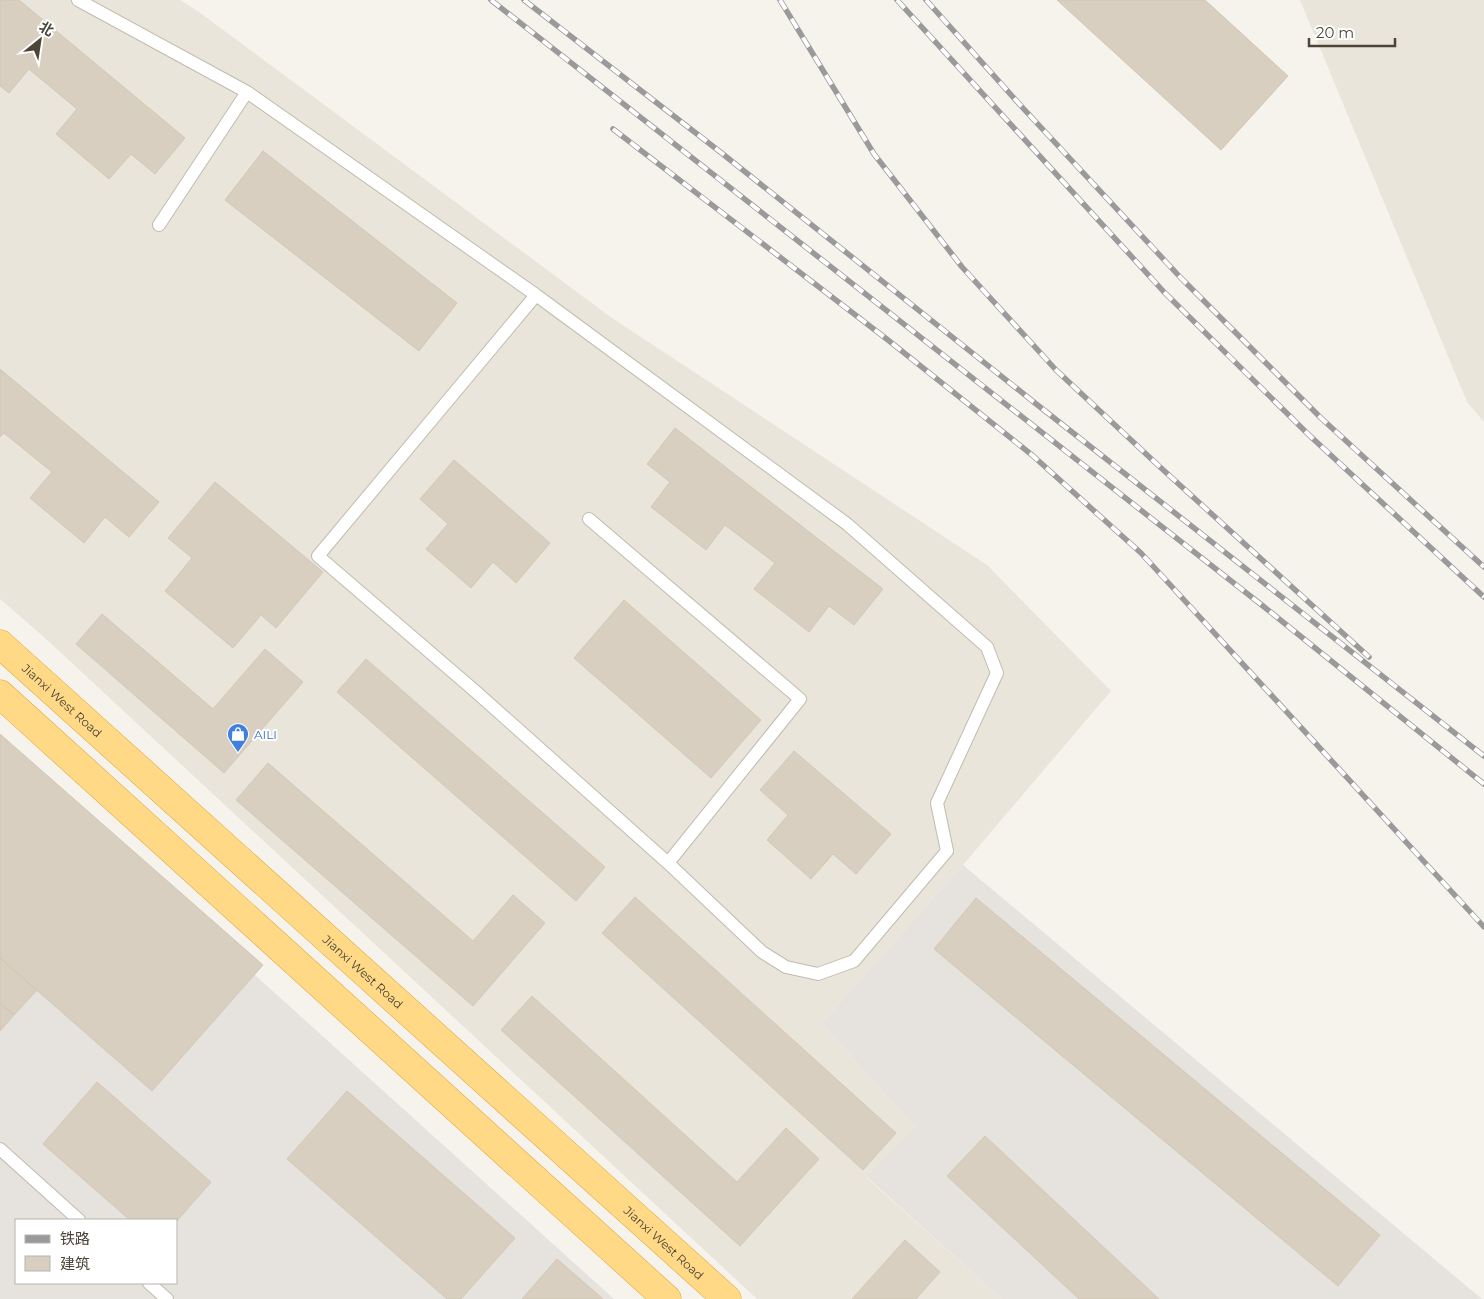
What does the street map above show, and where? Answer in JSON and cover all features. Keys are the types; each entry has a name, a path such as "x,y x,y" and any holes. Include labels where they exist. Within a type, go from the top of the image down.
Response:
{"highway":[{"name":"Jianxi West Road","path":"0,644 727,1299"},
{"path":"0,694 667,1299"}],"lane":[{"path":"78,0 247,92 536,295 847,524 987,647 997,673 938,803 947,851 854,961 818,974 786,967 762,952 668,863 475,691 318,556 536,295"},
{"path":"159,225 247,92"},
{"path":"589,519 800,699 668,863"},
{"path":"0,1149 78,1219"},
{"path":"149,1284 167,1299"}],"shaded area":[{"path":"0,0 180,0 199,12 612,318 987,565 1111,691 963,865 822,1023 915,1127 867,1178 1002,1299 757,1299 45,638 0,599"},
{"path":"1300,0 1484,0 1484,422 1467,402"},
{"path":"0,745 614,1299 0,1299"},
{"path":"963,865 1482,1299 1002,1299 867,1177 915,1127 822,1023"}],"building":[{"path":"0,0 19,0 185,138 155,174 131,154 109,179 56,134 77,109 29,69 9,93 0,86"},
{"path":"1057,0 1205,0 1288,76 1221,150"},
{"path":"263,151 457,303 419,351 225,200"},
{"path":"0,369 159,502 129,537 105,517 84,543 30,498 52,472 4,433 0,437"},
{"path":"675,428 883,589 854,625 829,606 809,632 754,589 775,563 725,525 706,550 651,507 670,482 647,464"},
{"path":"454,460 550,543 516,583 493,562 471,588 426,549 448,524 420,499"},
{"path":"215,482 323,572 276,628 261,615 233,648 165,591 192,558 168,538"},
{"path":"624,600 761,720 711,778 574,658"},
{"path":"102,614 213,709 265,649 303,682 224,773 76,644"},
{"path":"366,659 605,867 576,901 337,692"},
{"path":"0,734 263,965 152,1091 0,958"},
{"path":"794,751 891,834 856,874 833,854 811,879 767,840 788,815 760,790"},
{"path":"268,763 473,941 513,895 545,923 473,1006 236,800"},
{"path":"635,897 896,1133 863,1170 602,933"},
{"path":"976,898 1380,1235 1338,1286 934,949"},
{"path":"0,958 37,990 14,1015 0,1003"},
{"path":"532,996 737,1182 786,1128 819,1159 740,1246 501,1030"},
{"path":"0,1003 14,1015 0,1031"},
{"path":"97,1082 211,1182 178,1220 129,1219 43,1144"},
{"path":"347,1091 515,1238 461,1299 447,1299 287,1159"},
{"path":"985,1136 1159,1299 1079,1299 947,1176"},
{"path":"905,1240 940,1272 916,1299 852,1299"},
{"path":"557,1259 603,1299 522,1299"}],"railway":[{"path":"491,0 1263,606 1484,784"},
{"path":"524,0 719,151 1035,403 1484,756"},
{"path":"780,0 874,154 962,267 1056,370 1369,657"},
{"path":"897,0 1164,292 1309,435 1484,597"},
{"path":"926,0 1022,107 1180,277 1321,418 1484,567"},
{"path":"613,129 888,340 1032,455 1141,553 1484,927"}],"place":[{"name":"AILI","path":"238,753"}]}
